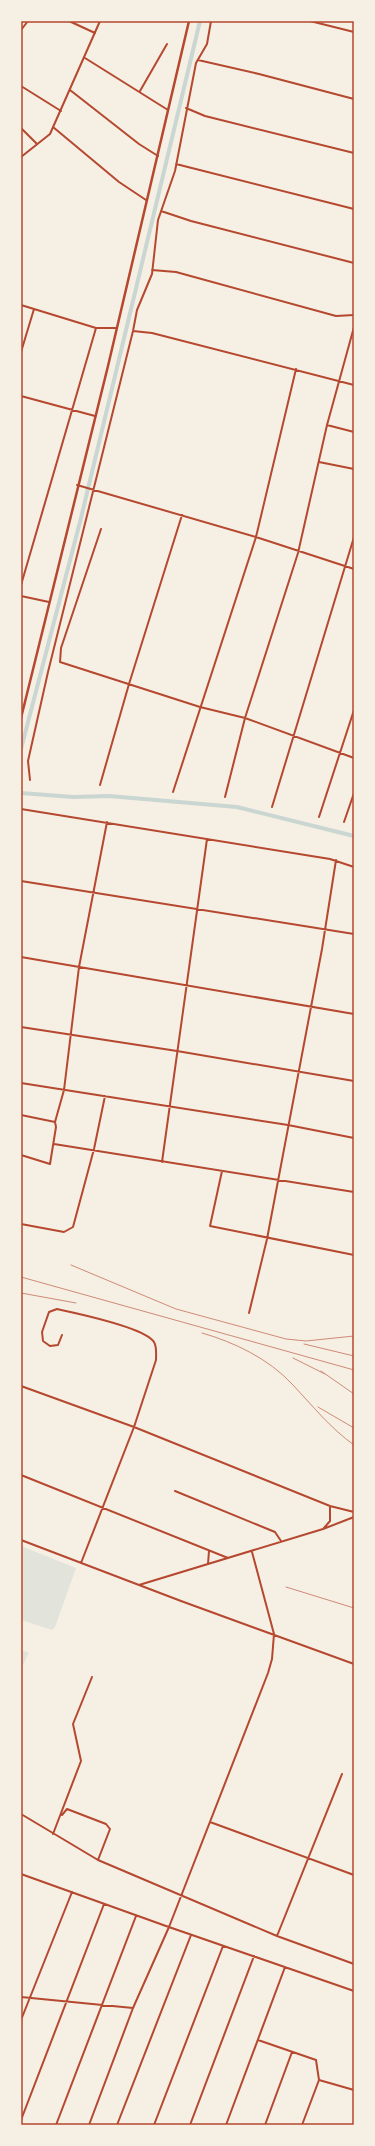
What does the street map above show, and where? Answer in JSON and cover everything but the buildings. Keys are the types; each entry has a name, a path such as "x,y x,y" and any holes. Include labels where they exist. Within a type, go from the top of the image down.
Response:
{"street":[{"path":"21,30 28,21"},
{"path":"69,21 95,33"},
{"path":"21,157 50,134 85,58 100,21"},
{"path":"21,718 146,200 158,156 189,21"},
{"path":"30,780 28,761 65,602 133,331 136,310 144,295 152,270 154,242 161,211 176,164 185,123 186,108 198,60 207,44 211,21"},
{"path":"310,21 354,32"},
{"path":"139,92 167,44"},
{"path":"85,58 168,110"},
{"path":"198,60 259,74 354,99"},
{"path":"21,86 61,111"},
{"path":"70,90 139,144 158,156"},
{"path":"186,108 205,116 354,154"},
{"path":"21,128 36,144"},
{"path":"53,128 119,182 146,200"},
{"path":"176,164 354,209"},
{"path":"161,211 191,221 354,263"},
{"path":"152,270 176,272 336,316 354,315"},
{"path":"21,305 96,328 116,328"},
{"path":"21,352 34,309"},
{"path":"224,797 245,718 298,552 327,424 354,327"},
{"path":"21,585 96,328"},
{"path":"133,331 152,333 354,385"},
{"path":"173,792 256,537 296,369"},
{"path":"21,396 95,416"},
{"path":"327,424 354,432"},
{"path":"319,462 354,469"},
{"path":"77,485 256,537 298,552 354,569"},
{"path":"100,785 129,684 182,515"},
{"path":"101,529 61,648 60,662 200,707 245,718 292,737 354,758"},
{"path":"272,807 292,737 354,537"},
{"path":"21,596 49,602"},
{"path":"319,818 354,710"},
{"path":"344,822 354,793"},
{"path":"21,809 336,860 354,867"},
{"path":"21,1154 50,1164 54,1144 55,1122 64,1090 80,967 107,822"},
{"path":"162,1162 207,839"},
{"path":"249,1313 267,1239 311,1007 336,860"},
{"path":"21,881 324,928 354,934"},
{"path":"21,957 186,984 354,1014"},
{"path":"21,1027 177,1051 354,1081"},
{"path":"21,1083 288,1125 354,1138"},
{"path":"21,1224 64,1232 73,1227 94,1149 105,1096"},
{"path":"21,1115 55,1122"},
{"path":"54,1144 94,1149 162,1162 354,1192"},
{"path":"222,1171 210,1226 267,1239 354,1255"},
{"path":"62,1335 58,1345 50,1346 43,1341 42,1332 49,1312 57,1309 115,1323 153,1341 156,1350 156,1360 134,1427 81,1563"},
{"path":"21,1386 134,1427 330,1506 354,1512"},
{"path":"21,1475 102,1509 228,1558"},
{"path":"175,1490 275,1532 281,1541"},
{"path":"323,1529 330,1521 330,1506"},
{"path":"138,1585 252,1552 281,1541 323,1529 354,1517"},
{"path":"21,1540 138,1585 354,1664"},
{"path":"208,1564 209,1551"},
{"path":"89,2125 133,2008 169,1928 268,1673 272,1659 274,1634 252,1552"},
{"path":"54,1834 81,1761 73,1724 92,1677"},
{"path":"277,1936 342,1774"},
{"path":"61,1816 67,1809 106,1824 110,1829 98,1860"},
{"path":"21,1814 98,1860 277,1936 354,1964"},
{"path":"210,1822 354,1875"},
{"path":"21,1874 169,1928 354,1991"},
{"path":"21,2020 72,1892"},
{"path":"21,2120 104,1904"},
{"path":"56,2125 136,1916"},
{"path":"117,2125 191,1935"},
{"path":"154,2125 223,1946"},
{"path":"190,2125 254,1956"},
{"path":"226,2125 286,1967"},
{"path":"21,1997 133,2008"},
{"path":"258,2040 316,2060 319,2080 302,2125"},
{"path":"265,2125 292,2052"},
{"path":"319,2080 354,2090"}],"shaded area":[{"path":"21,1546 76,1568 55,1627 52,1630 21,1620"},
{"path":"21,1650 29,1653 21,1668"}],"waterway":[{"path":"21,749 81,518 200,21"},
{"path":"21,793 73,797 109,796 237,807 354,836"}],"railway":[{"path":"71,1265 176,1309 286,1339 306,1341 354,1336"},
{"path":"21,1277 354,1370"},
{"path":"21,1293 76,1303"},
{"path":"202,1333 238,1346 262,1359 273,1367 292,1384 329,1424 354,1445"},
{"path":"304,1344 354,1356"},
{"path":"293,1358 325,1374"},
{"path":"321,1371 354,1394"},
{"path":"318,1407 354,1428"},
{"path":"286,1587 354,1608"}]}
